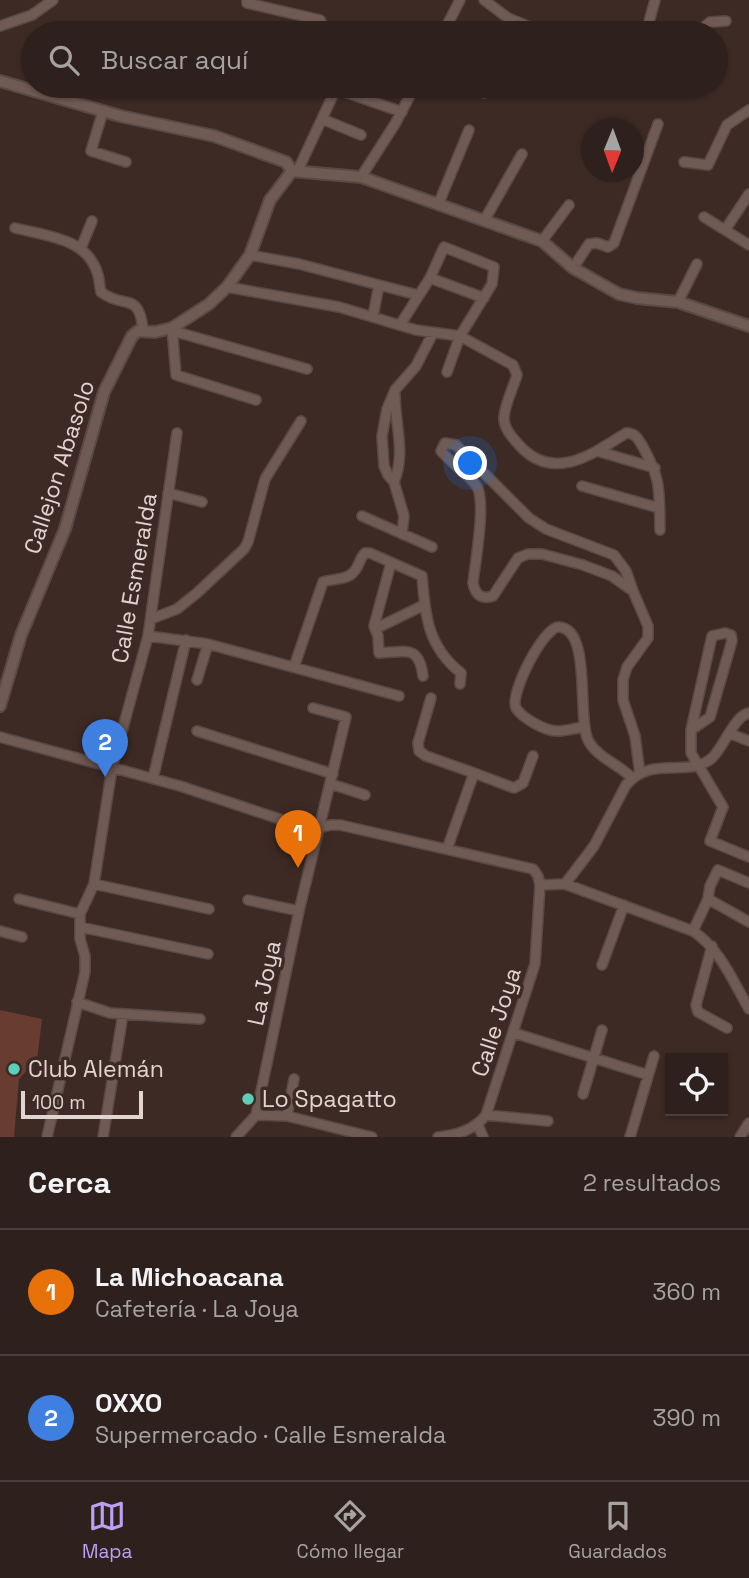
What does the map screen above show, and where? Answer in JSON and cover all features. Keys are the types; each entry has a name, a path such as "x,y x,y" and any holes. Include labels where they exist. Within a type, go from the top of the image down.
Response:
{"street":[{"path":"0,26 32,15 53,0"},
{"path":"247,0 247,3 321,21"},
{"path":"449,21 460,0"},
{"path":"484,0 515,21"},
{"path":"649,21 655,0"},
{"path":"0,81 21,87"},
{"path":"58,98 214,136 286,162 295,170 361,177 542,241 573,268 619,294 637,299 678,302 749,326"},
{"path":"172,330 209,304 227,287 250,255 270,200 295,170 332,98"},
{"path":"362,98 402,112"},
{"path":"361,177 409,98"},
{"path":"103,111 92,151 126,162"},
{"path":"684,162 708,165 727,125 747,114"},
{"path":"321,119 361,135"},
{"path":"573,268 589,244 593,242 608,247 614,243 657,124"},
{"path":"438,205 468,130"},
{"path":"484,221 523,154"},
{"path":"725,230 749,194"},
{"path":"542,241 569,205"},
{"path":"704,217 749,245"},
{"path":"81,248 92,221"},
{"path":"15,228 66,241 81,248 98,273 100,292 137,307 141,313 143,330 172,330 307,369"},
{"path":"400,325 430,278 444,247 494,267 492,284 460,336 447,372"},
{"path":"250,255 299,264 418,295"},
{"path":"678,302 697,264"},
{"path":"430,278 484,298"},
{"path":"373,316 379,285"},
{"path":"227,287 339,307 433,333 460,336 513,365 517,375 504,416 508,431 530,457 575,462 626,433 632,433 655,468 659,480 660,530"},
{"name":"Callejon Abasolo","path":"0,706 22,635 65,529 104,392 132,337 143,330"},
{"path":"172,330 176,370 180,378 256,400"},
{"path":"402,534 404,516 394,482 387,475 382,450 387,410 395,390 416,366 433,333"},
{"path":"394,482 400,469 401,454 395,413 395,390"},
{"path":"151,619 177,609 244,549 265,479 301,421"},
{"name":"Calle Esmeralda","path":"47,1137 85,972 85,956 80,939 80,914 94,884 112,768 148,636 177,433"},
{"path":"633,591 612,576 583,565 542,554 528,554 518,558 493,596 480,596 473,583 481,521 478,487 451,458 444,455 442,446 445,443 456,445 513,503 546,529 614,555 626,571 648,626 648,638 627,667 623,680 623,700 635,736 636,776"},
{"path":"597,451 655,468"},
{"path":"582,486 659,508"},
{"path":"168,493 202,502"},
{"path":"362,516 432,547"},
{"path":"294,667 323,582 348,576 355,571 365,553 422,576 424,605 431,637 449,664 461,673 460,684"},
{"path":"391,563 374,626 379,653 416,654 421,659 423,676"},
{"path":"375,629 424,605"},
{"path":"584,727 555,731 548,729 524,716 515,703 515,690 543,638 551,628 557,626 574,636 577,646 583,681 586,737 596,752 636,776"},
{"path":"691,730 710,717 732,641 731,635 725,633 712,636 691,730 691,753 723,807 710,841 749,857"},
{"path":"148,636 208,644 399,696"},
{"path":"153,778 186,640"},
{"path":"197,680 208,644"},
{"path":"430,698 418,743 419,751 426,756 514,788 519,787 533,756"},
{"name":"La Joya","path":"256,1115 299,911 346,717 313,708"},
{"path":"565,884 594,846 626,785 649,769 698,765 710,760 731,734 738,719 749,713"},
{"path":"197,731 332,779 365,795"},
{"path":"731,734 749,741"},
{"path":"0,737 153,778 313,830 340,825 526,866 533,869 540,885 565,884 693,931 712,946 749,1009"},
{"path":"447,849 474,773"},
{"path":"693,931 718,870 749,883"},
{"path":"94,884 209,909"},
{"name":"Calle Joya","path":"438,1137 450,1136 478,1125 486,1115 535,964 540,885"},
{"path":"19,899 80,914"},
{"path":"708,899 749,922"},
{"path":"248,900 299,911"},
{"path":"602,965 624,905"},
{"path":"80,927 208,954"},
{"path":"0,931 22,937"},
{"path":"712,946 696,1005 698,1012 727,1028"},
{"path":"77,1002 99,1010 123,1014 200,1019"},
{"path":"103,1137 123,1014"},
{"path":"583,1094 601,1030"},
{"path":"514,1033 648,1075"},
{"path":"630,1137 653,1056"},
{"path":"287,1116 294,1079"},
{"path":"236,1137 256,1115 287,1116 372,1137"},
{"path":"486,1115 548,1121"},
{"path":"740,1137 749,1123"},
{"path":"478,1125 483,1137"}],"shaded area":[{"name":"Club Alemán","path":"0,1010 42,1019 37,1060 19,1079 14,1137 0,1137"}],"place":[{"name":"OXXO","path":"105,777"},
{"name":"La Michoacana","path":"298,868"},
{"name":"Club Alemán","path":"14,1069"},
{"name":"Lo Spagatto","path":"248,1099"}]}
